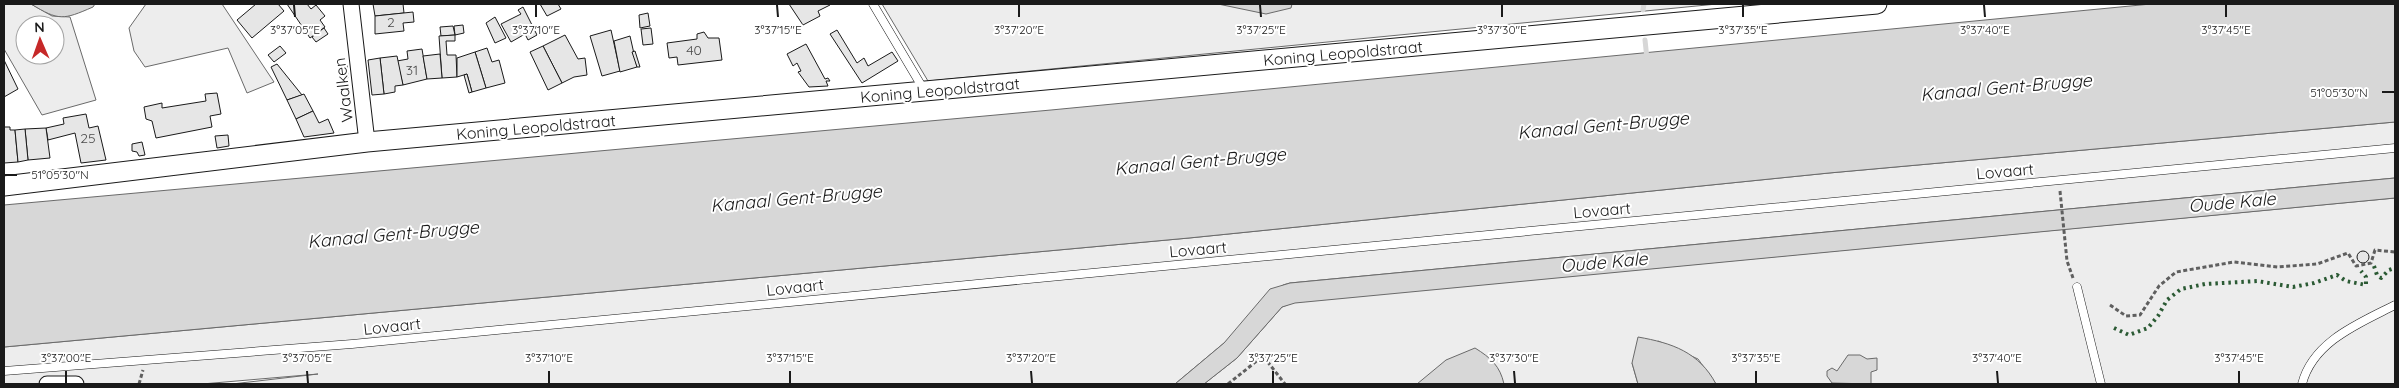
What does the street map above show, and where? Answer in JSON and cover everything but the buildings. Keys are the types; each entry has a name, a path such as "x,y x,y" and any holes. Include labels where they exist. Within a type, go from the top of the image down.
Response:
{"street":[{"name":"Waalken","path":"351,4 367,142"},
{"name":"Koning Leopoldstraat","path":"4,186 367,142 1877,4"},
{"path":"47,384 76,384"}],"lane":[{"path":"873,4 925,92"},
{"name":"Lovaart","path":"4,371 352,344 2395,148"},
{"path":"2077,287 2101,384"},
{"path":"2302,384 2310,365 2329,343 2354,326 2395,306"}],"path":[{"path":"2061,208 2068,261 2077,287"},
{"path":"2110,306 2126,316 2140,315 2159,286 2176,272 2234,262 2278,267 2317,264 2348,253 2356,266 2371,263 2375,250 2395,252"},
{"path":"1228,384 1263,356 1285,384"}],"shaded area":[{"path":"4,4 31,4 50,15 15,15 15,65 65,65 65,17 70,17 96,100 42,115 4,49"},
{"path":"146,4 222,4 274,82 247,93 228,48 145,67 134,51 129,28"},
{"path":"882,4 1717,4 928,81"},
{"path":"2395,122 2395,178 1290,283 1283,285 1224,343 1175,384 232,384 318,374 202,384 4,384 4,347 1189,238 1829,173"},
{"path":"2395,198 2395,384 1716,384 1698,359 1658,341 1632,363 1638,384 1204,384 1237,358 1282,307 1295,302"}],"water":[{"path":"31,4 95,4 93,7 68,16 48,13"},
{"path":"1218,4 1292,4 1291,8 1266,14"},
{"name":"Kanaal Gent-Brugge","path":"2151,4 2395,4 2395,122 1829,173 1189,238 4,347 4,205 1051,110"},
{"name":"Oude Kale","path":"2395,178 2395,198 1295,303 1282,307 1237,358 1204,384 1175,384 1224,343 1270,289 1290,283"},
{"path":"1638,337 1673,346 1693,357 1709,373 1716,384 1638,384 1632,363"},
{"path":"1475,348 1494,363 1500,372 1504,384 1417,384 1446,360"},
{"path":"1848,355 1860,355 1867,359 1877,358 1877,370 1871,372 1871,384 1832,383 1827,376 1827,371 1832,368 1837,371"}],"waterway":[{"path":"1643,10 1644,4"},
{"path":"1645,40 1647,59"}],"hedge":[{"path":"2374,266 2377,275 2381,278 2389,270 2395,268"},
{"path":"2114,328 2129,335 2148,328 2158,316 2167,300 2181,289 2205,284 2257,281 2293,287 2314,283 2337,275 2346,281 2366,285 2366,277 2361,271"}]}
